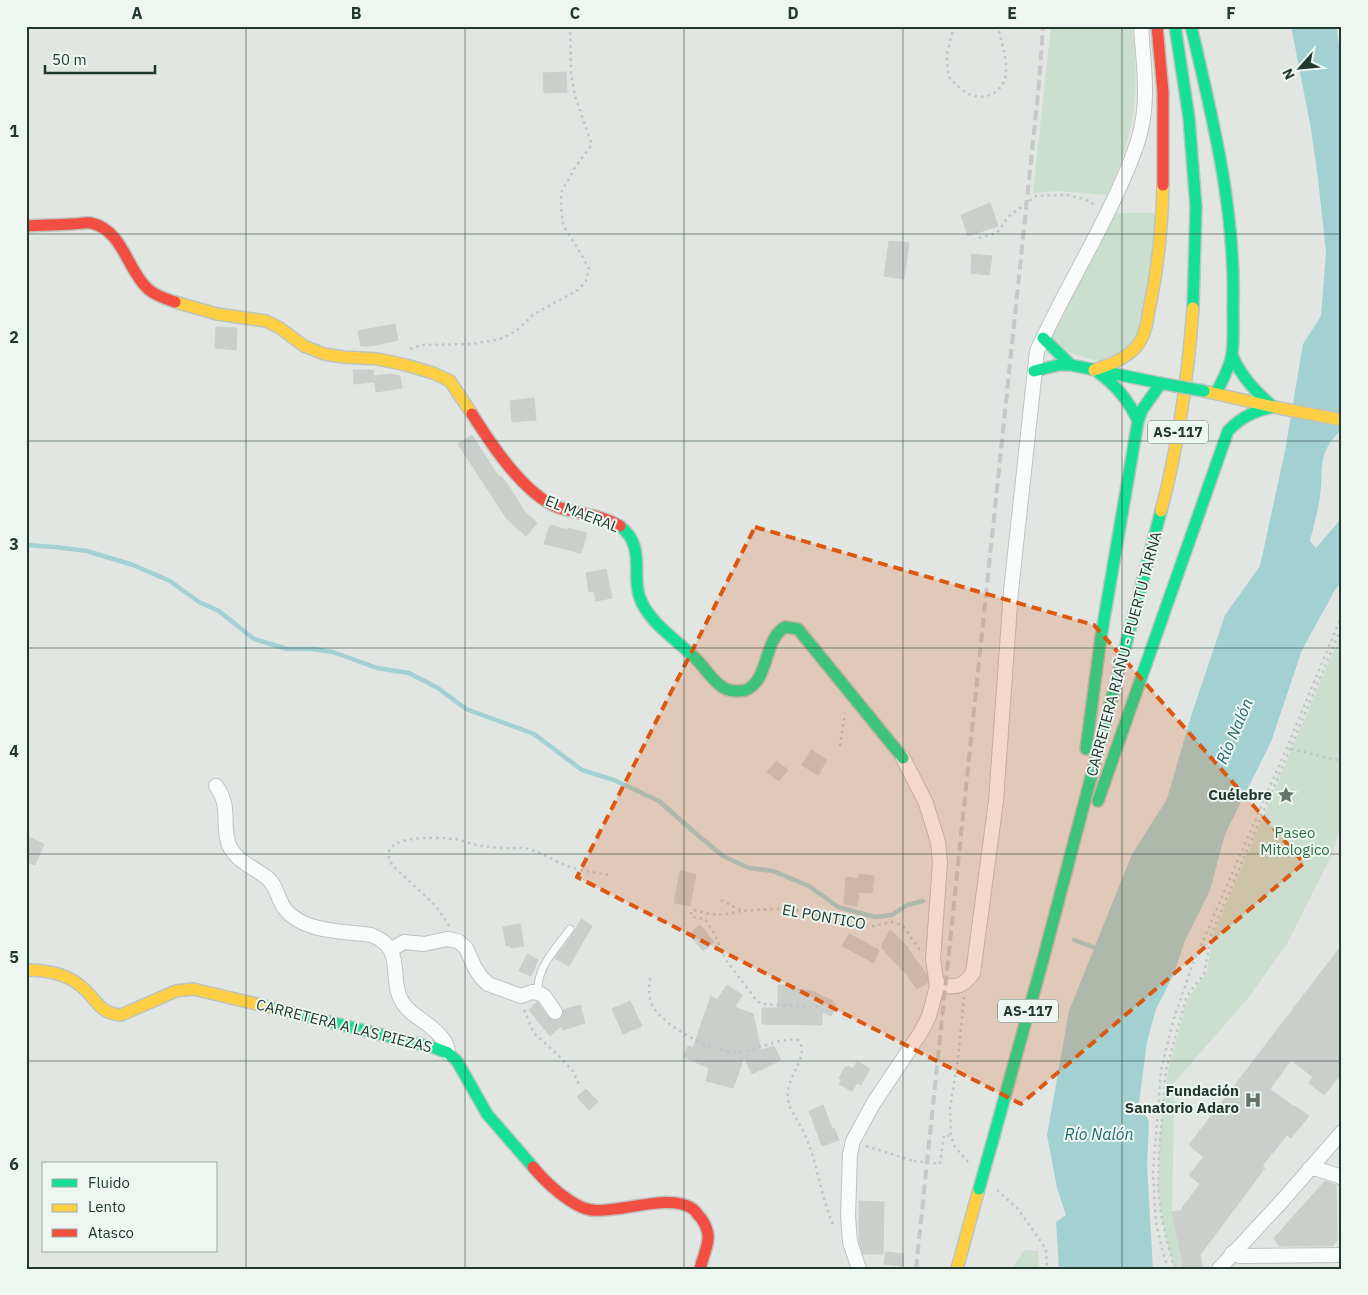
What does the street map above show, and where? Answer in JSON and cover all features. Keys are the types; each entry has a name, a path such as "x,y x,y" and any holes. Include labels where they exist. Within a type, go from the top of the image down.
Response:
{"main road":[{"path":"1141,355 1144,332 1158,272 1163,214 1164,120 1157,26"},
{"name":"CARRETERA RIAÑU - PUERTU TARNA","path":"957,1269 1078,827 1168,486 1190,363 1196,206 1189,118 1175,26"},
{"path":"1191,26 1212,116 1228,201 1234,282 1232,355 1216,393"},
{"name":"EL MAERAL","path":"26,226 91,223 100,226 117,241 144,285 159,296 215,314 262,320 284,330 302,345 315,351 342,358 376,359 395,363 439,375 450,381 512,470 535,494 559,508 602,518 616,523 626,531 637,556 637,586 643,605 714,680 724,688 734,692 744,690 753,684 768,657 774,638 783,628 798,629 848,689 870,720 886,735 903,758"},
{"path":"1094,370 1111,365 1125,357 1137,346 1144,332"},
{"path":"1043,338 1071,365"},
{"path":"1232,355 1237,368 1248,386 1276,407"},
{"path":"1034,371 1059,365 1071,365 1342,420"},
{"path":"1094,370 1110,380 1124,394 1138,421"},
{"path":"1143,371 1159,383"},
{"path":"1078,827 1082,777 1101,637 1138,421 1142,410 1159,383"},
{"path":"1216,393 1223,401 1228,431"},
{"path":"1064,878 1093,815 1228,431 1239,419 1253,412 1276,407"},
{"name":"CARRETERA A LAS PIEZAS","path":"26,970 42,970 74,981 105,1012 113,1015 122,1015 176,991 193,990 435,1048 448,1053 457,1061 476,1096 493,1121 537,1172 549,1184 577,1205 590,1210 602,1211 659,1203 679,1204 693,1209 706,1225 708,1239 700,1269"}],"street":[{"path":"937,986 958,986 966,983 973,973 996,802 1011,591 1037,351 1108,213 1136,148 1142,128 1145,104 1141,26"},
{"path":"859,1269 850,1242 848,1216 850,1154 853,1140 873,1104 921,1032 929,1016 937,986 933,959 940,863 938,842 926,803 903,758"},
{"path":"216,786 224,800 228,844 233,853 241,861 273,882 280,901 290,914 307,925 371,935 379,938 392,949 396,986 401,999 410,1011 439,1034 448,1046 448,1053"},
{"path":"392,949 404,942 424,944 447,939 458,941 466,948 475,968 488,984 521,996 532,992 538,993 544,996 555,1012"},
{"path":"1219,1269 1342,1132"},
{"path":"1309,1169 1317,1169 1342,1178"},
{"path":"1232,1254 1240,1256 1342,1255"}],"lane":[{"path":"538,993 537,983 542,967 570,929"}],"path":[{"path":"395,363 401,354 421,345 472,344 507,336 516,331 534,314 578,290 588,276 589,270 586,262 563,225 561,206 562,193 566,182 590,147 575,96 571,73 570,26"},
{"path":"954,26 947,54 948,76 961,89 971,95 979,96 994,94 1005,79 1006,58 998,26"},
{"path":"979,238 997,233 1008,217 1036,196 1043,194 1077,196 1108,213"},
{"path":"1174,1269 1162,1220 1158,1188 1159,1151 1166,1070 1186,999 1190,991 1204,975 1210,935 1342,615"},
{"path":"1168,1269 1156,1222 1153,1174 1161,1070 1174,1018 1192,966 1342,626"},
{"path":"840,746 848,689"},
{"path":"1288,748 1342,761"},
{"path":"447,939 450,933 448,924 436,906 420,889 403,877 388,860 389,852 393,846 408,839 454,839 472,845 508,849 526,848 542,853 569,867 609,875"},
{"path":"721,900 742,911"},
{"name":"EL PONTICO","path":"819,1007 762,1004 757,1001 726,960 711,927 705,919 692,917 691,911 721,916 742,911 788,908 859,926 873,926 892,922 903,926 935,972"},
{"path":"650,978 649,992 651,1003 655,1009 677,1030 710,1046 735,1052 788,1039 798,1040 801,1044 803,1049 802,1057 788,1089 788,1105 805,1135 814,1157 831,1221 836,1232"},
{"path":"966,983 958,1058 950,1109 951,1136 955,1147 972,1166"},
{"path":"521,996 526,1016 534,1033 560,1057 572,1071 579,1085"},
{"path":"853,1140 886,1153 914,1161 940,1164 944,1135 951,1136"},
{"path":"993,1186 1018,1208 1046,1249 1046,1269"}],"highlighted area":[{"path":"755,527 1094,625 1304,863 1021,1104 577,877"}],"green space":[{"path":"1051,26 1132,26 1136,72 1133,112 1124,152 1107,195 1058,191 1033,193"},
{"path":"1108,213 1163,213 1144,332 1111,365 1052,348 1052,318"},
{"name":"Paseo Mitologico","path":"1342,631 1342,822 1331,857 1288,942 1249,997 1166,1092 1168,1070 1188,998 1207,972 1212,937"},
{"path":"1164,1095 1179,1103 1174,1108 1172,1212 1184,1269 1174,1269 1162,1220 1158,1188"},
{"path":"1024,1250 1038,1251 1039,1269 1012,1269"}],"water":[{"name":"Río Nalón","path":"1291,26 1336,26 1342,62 1342,429 1327,448 1324,456 1321,490 1310,541 1316,548 1342,518 1342,582 1335,590 1302,650 1271,742 1225,834 1210,890 1184,943 1174,974 1156,1009 1147,1042 1139,1103 1149,1122 1147,1165 1153,1269 1059,1269 1056,1222 1066,1215 1057,1188 1047,1135 1069,1011 1132,854 1167,799 1192,713 1225,615 1260,566 1285,451 1303,344 1321,316 1326,252 1311,129"}],"building":[{"path":"566,72 567,92 544,93 543,73"},
{"path":"990,203 998,226 968,236 961,215"},
{"path":"889,241 909,243 904,279 884,276"},
{"path":"972,254 992,256 989,275 971,273"},
{"path":"395,324 398,340 371,346 361,346 358,331"},
{"path":"216,327 237,328 236,350 215,348"},
{"path":"353,370 373,370 374,382 354,384"},
{"path":"391,374 400,376 402,388 376,392 374,376"},
{"path":"534,398 536,420 512,422 510,401"},
{"path":"472,435 499,477 501,476 510,488 525,512 537,523 526,536 507,519 458,444"},
{"path":"550,525 587,533 581,553 544,544"},
{"path":"606,569 612,598 596,601 594,591 589,592 586,573"},
{"path":"811,750 827,760 818,775 802,765"},
{"path":"776,761 788,770 779,781 767,772"},
{"path":"26,836 44,844 35,865 26,861"},
{"path":"680,871 696,874 690,906 674,903"},
{"path":"859,874 874,876 872,893 859,892 857,906 844,904 846,877 858,879"},
{"path":"581,919 592,926 569,966 555,958"},
{"path":"520,924 524,946 510,948 510,945 506,946 503,927"},
{"path":"700,925 714,942 703,951 689,934"},
{"path":"890,930 909,948 927,975 928,982 917,989 881,947"},
{"path":"849,934 879,950 874,963 842,946"},
{"name":"Fundación Sanatorio Adaro","path":"1342,945 1342,1073 1324,1095 1309,1083 1313,1077 1291,1060 1270,1089 1309,1116 1291,1138 1287,1135 1262,1166 1265,1168 1200,1255 1203,1269 1184,1269 1172,1212 1180,1211 1200,1184 1189,1175 1204,1157 1189,1145"},
{"path":"527,954 538,960 531,976 519,971"},
{"path":"727,985 742,995 735,1007 753,1014 761,1050 774,1046 781,1060 752,1074 744,1057 733,1088 706,1081 709,1068 683,1057 688,1046 693,1048 711,996 717,1000"},
{"path":"778,985 792,985 792,988 814,992 833,1001 832,1003 836,1005 831,1016 822,1012 822,1025 762,1024 762,1008 778,1008"},
{"path":"630,1001 642,1026 623,1034 612,1009"},
{"path":"537,1002 548,1017 555,1021 563,1016 563,1010 580,1005 585,1023 563,1030 561,1026 550,1036 529,1010"},
{"path":"857,1061 870,1069 861,1085 857,1083 852,1091 839,1084 841,1080 839,1078 845,1067 847,1068 848,1066 853,1069"},
{"path":"586,1089 598,1102 589,1110 577,1097"},
{"path":"823,1105 832,1129 834,1128 839,1140 822,1146 809,1111"},
{"path":"1325,1181 1336,1185 1337,1240 1333,1246 1279,1246 1274,1238"},
{"path":"859,1201 884,1202 883,1254 863,1254 859,1241"},
{"path":"886,1252 904,1254 903,1266 884,1264"}],"waterway":[{"path":"26,545 87,551 133,565 170,581 199,602 219,611 254,639 287,649 313,649 333,652 377,668 409,673 438,688 466,709 534,734 582,770 614,780 659,801 723,856 749,868 773,871 809,886 838,907 875,917 892,915 907,905 923,901"},
{"path":"1074,940 1101,950"}],"railway":[{"path":"916,1269 1039,84 1043,26"}],"traffic: fast":[{"path":"1175,26 1189,118 1196,207 1193,308"},
{"path":"1191,26 1215,131 1231,237 1233,349 1228,369 1216,393"},
{"path":"1043,338 1071,365"},
{"path":"1232,355 1248,382 1271,405"},
{"path":"1034,371 1059,365 1071,365 1165,384"},
{"path":"1099,373 1122,394 1138,421"},
{"path":"1086,749 1101,637 1138,421 1142,410 1161,383"},
{"path":"1165,384 1204,391"},
{"path":"1098,801 1228,431 1238,421 1249,415 1274,407"},
{"path":"992,1143 1044,956 1161,511"},
{"path":"620,526 628,535 636,553 638,593 647,612 720,685 729,690 737,691 746,690 754,685 778,633 785,627 798,629 903,758"},
{"path":"269,1007 435,1048 448,1053 457,1061 487,1114 533,1167"},
{"path":"979,1189 992,1143"}],"traffic: slow":[{"path":"1094,370 1128,355 1137,346 1144,334 1157,264 1161,232 1163,185"},
{"path":"175,302 217,314 266,321 280,328 304,346 324,354 378,359 433,373 450,381 472,414"},
{"path":"1161,511 1173,461 1182,410 1193,308"},
{"path":"1204,391 1342,420"},
{"path":"26,970 47,972 72,980 84,989 101,1007 113,1014 121,1015 176,991 193,989 269,1007"},
{"path":"957,1269 979,1189"}],"traffic: jam":[{"path":"1157,26 1163,92 1163,185"},
{"path":"26,226 91,223 102,227 118,242 135,272 148,289 175,302"},
{"path":"472,414 509,467 532,491 545,501 557,507 597,517 620,526"},
{"path":"533,1167 544,1180 567,1199 591,1210 616,1209 658,1203 683,1204 693,1209 702,1220 708,1233 707,1247 700,1269"}],"place":[{"name":"Cuélebre","path":"1286,795"},
{"name":"Fundación Sanatorio Adaro","path":"1253,1100"}]}
